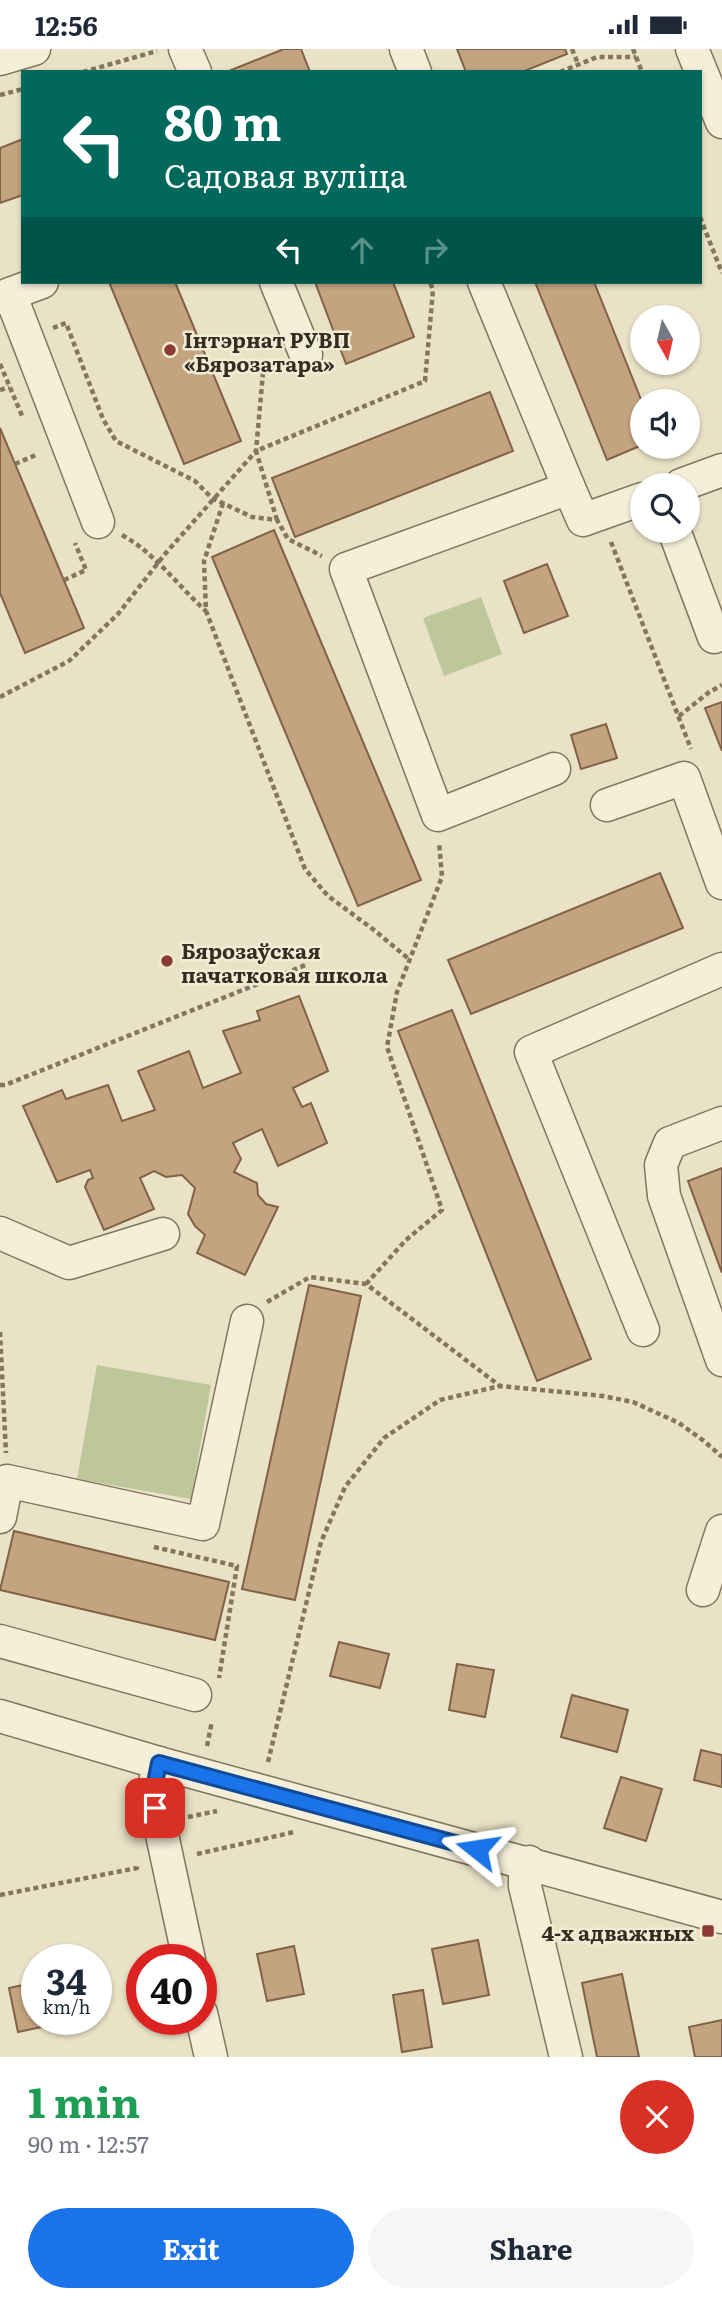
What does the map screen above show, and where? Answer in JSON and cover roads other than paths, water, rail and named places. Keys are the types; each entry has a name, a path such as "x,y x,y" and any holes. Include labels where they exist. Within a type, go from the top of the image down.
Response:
{"street":[{"path":"0,59 34,49"},
{"path":"185,49 194,70"},
{"path":"406,49 414,70"},
{"path":"692,49 701,70"},
{"path":"702,73 722,122"},
{"path":"37,284 5,296 26,337 98,522"},
{"path":"277,284 306,355"},
{"path":"485,284 583,520 630,503"},
{"path":"700,478 722,470"},
{"path":"554,769 438,815 346,569 569,488"},
{"path":"679,543 714,637"},
{"path":"607,805 684,778 722,883"},
{"path":"643,1330 531,1052 722,969"},
{"path":"722,1123 670,1143 661,1165 664,1196 722,1360"},
{"path":"0,1233 69,1263 163,1234"},
{"path":"0,1517 7,1481 203,1524 247,1321"},
{"path":"703,1590 722,1531"},
{"path":"0,1641 209,1698"},
{"path":"0,1716 159,1763 529,1862 722,1917"},
{"path":"159,1763 153,1793 185,1944"},
{"path":"529,1862 525,1873 525,1886 566,2057"},
{"path":"206,2035 211,2057"}],"place":[{"name":"Інтэрнат РУВП «Бярозатара»","path":"170,350"},
{"name":"Бярозаўская пачатковая школа","path":"167,961"},
{"name":"4-х адважных","path":"708,1931"}]}
